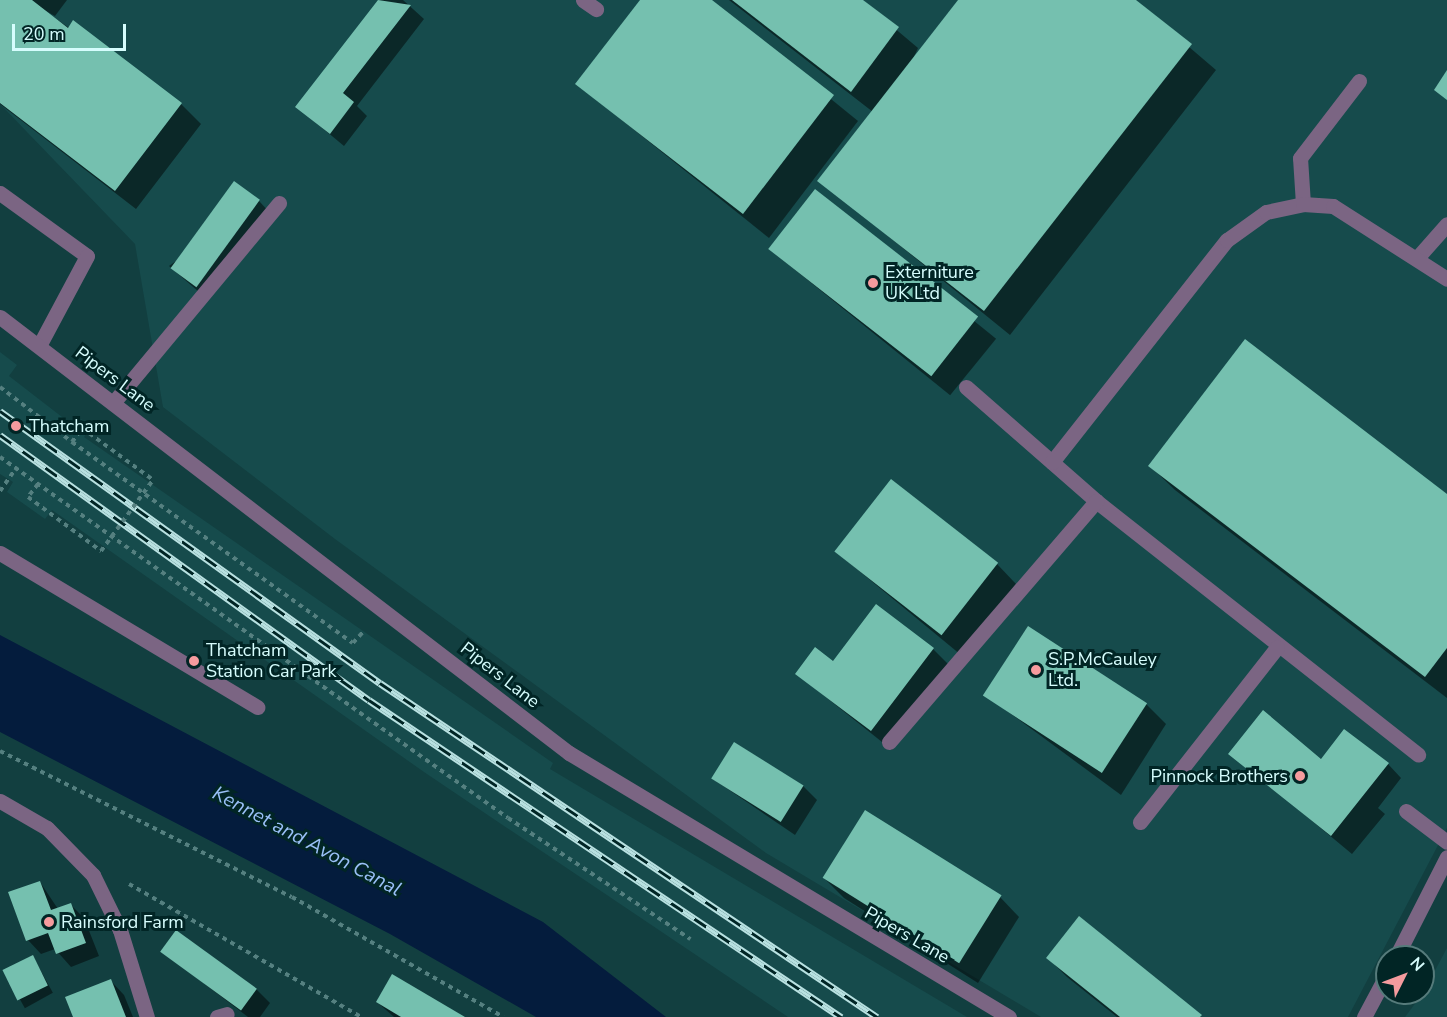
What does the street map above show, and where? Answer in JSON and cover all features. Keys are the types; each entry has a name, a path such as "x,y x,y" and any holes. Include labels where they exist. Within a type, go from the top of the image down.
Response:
{"street":[{"path":"1303,204 1300,158 1359,81"},
{"path":"0,194 87,256 39,346"},
{"path":"113,403 279,204"},
{"path":"1052,462 1227,240 1266,212 1303,204 1333,206 1447,279"},
{"path":"1417,258 1447,224"},
{"name":"Pipers Lane","path":"0,317 569,753 1009,1017"},
{"path":"966,387 1096,501 1277,647 1418,754"},
{"path":"889,742 1096,501"},
{"path":"0,553 257,707"},
{"path":"1140,822 1277,647"},
{"path":"0,801 47,828 93,875 120,930 147,1017"},
{"path":"1406,811 1447,842"},
{"path":"1402,945 1447,857"},
{"path":"1364,1017 1375,996"}],"path":[{"path":"0,387 72,442 353,643 361,631 370,634"},
{"path":"38,484 28,497 101,551 153,480 82,428 72,442"},
{"path":"0,457 690,939"},
{"path":"0,491 16,468"},
{"path":"0,751 292,897 502,1017"},
{"path":"117,878 361,1017"}],"shaded area":[{"path":"0,0 1447,0 1447,828 1386,945 1375,945 1375,965 1348,1017 1041,1017 766,853 335,539 163,407 135,244 0,104"},
{"path":"0,352 17,365 9,376 75,427 81,419 91,427 84,437 553,763 550,769 967,1017 788,1017 424,772 52,510 45,519 7,492 13,482 0,474"},
{"path":"1447,948 1447,1017 1405,1017 1414,1005 1435,1005 1435,970"}],"water":[{"name":"Kennet and Avon Canal","path":"0,635 543,922 666,1017 536,1017 390,934 0,732"}],"building":[{"path":"0,0 32,0 68,28 73,20 182,103 115,191 0,103"},
{"path":"378,0 411,5 343,93 354,102 330,134 295,107"},
{"path":"640,0 712,0 834,95 743,214 575,84"},
{"path":"732,0 863,0 899,27 851,92"},
{"path":"958,0 1136,0 1192,44 984,311 817,181"},
{"path":"1447,70 1447,100 1434,90"},
{"path":"234,181 260,200 196,287 171,268"},
{"name":"Externiture UK Ltd","path":"815,189 978,316 931,376 768,249"},
{"path":"1245,339 1447,494 1447,648 1425,677 1148,466"},
{"path":"891,479 998,563 942,635 834,551"},
{"path":"876,604 934,648 871,731 795,674 815,647 833,661"},
{"path":"1028,626 1147,703 1102,773 983,696"},
{"name":"Pinnock Brothers","path":"1263,710 1321,759 1344,729 1389,763 1331,836 1228,754"},
{"path":"734,742 804,785 781,822 711,778"},
{"path":"865,810 1002,895 959,963 823,878"},
{"name":"Rainsford Farm","path":"40,881 51,910 71,903 86,943 56,954 48,933 26,941 8,892"},
{"path":"1079,916 1202,1015 1200,1017 1120,1017 1046,958"},
{"path":"176,930 257,989 241,1011 160,952"},
{"path":"33,955 48,986 17,1000 2,970"},
{"path":"392,974 465,1017 401,1017 376,1002"},
{"path":"111,979 126,1017 73,1017 65,997"}],"railway":[{"path":"0,411 380,683 877,1017"},
{"path":"0,435 369,700 841,1017"}],"place":[{"name":"Externiture UK Ltd","path":"873,283"},
{"name":"Thatcham","path":"16,426"},
{"name":"Thatcham Station Car Park","path":"194,661"},
{"name":"S.P.McCauley Ltd.","path":"1036,670"},
{"name":"Pinnock Brothers","path":"1300,776"},
{"name":"Rainsford Farm","path":"49,922"}]}
